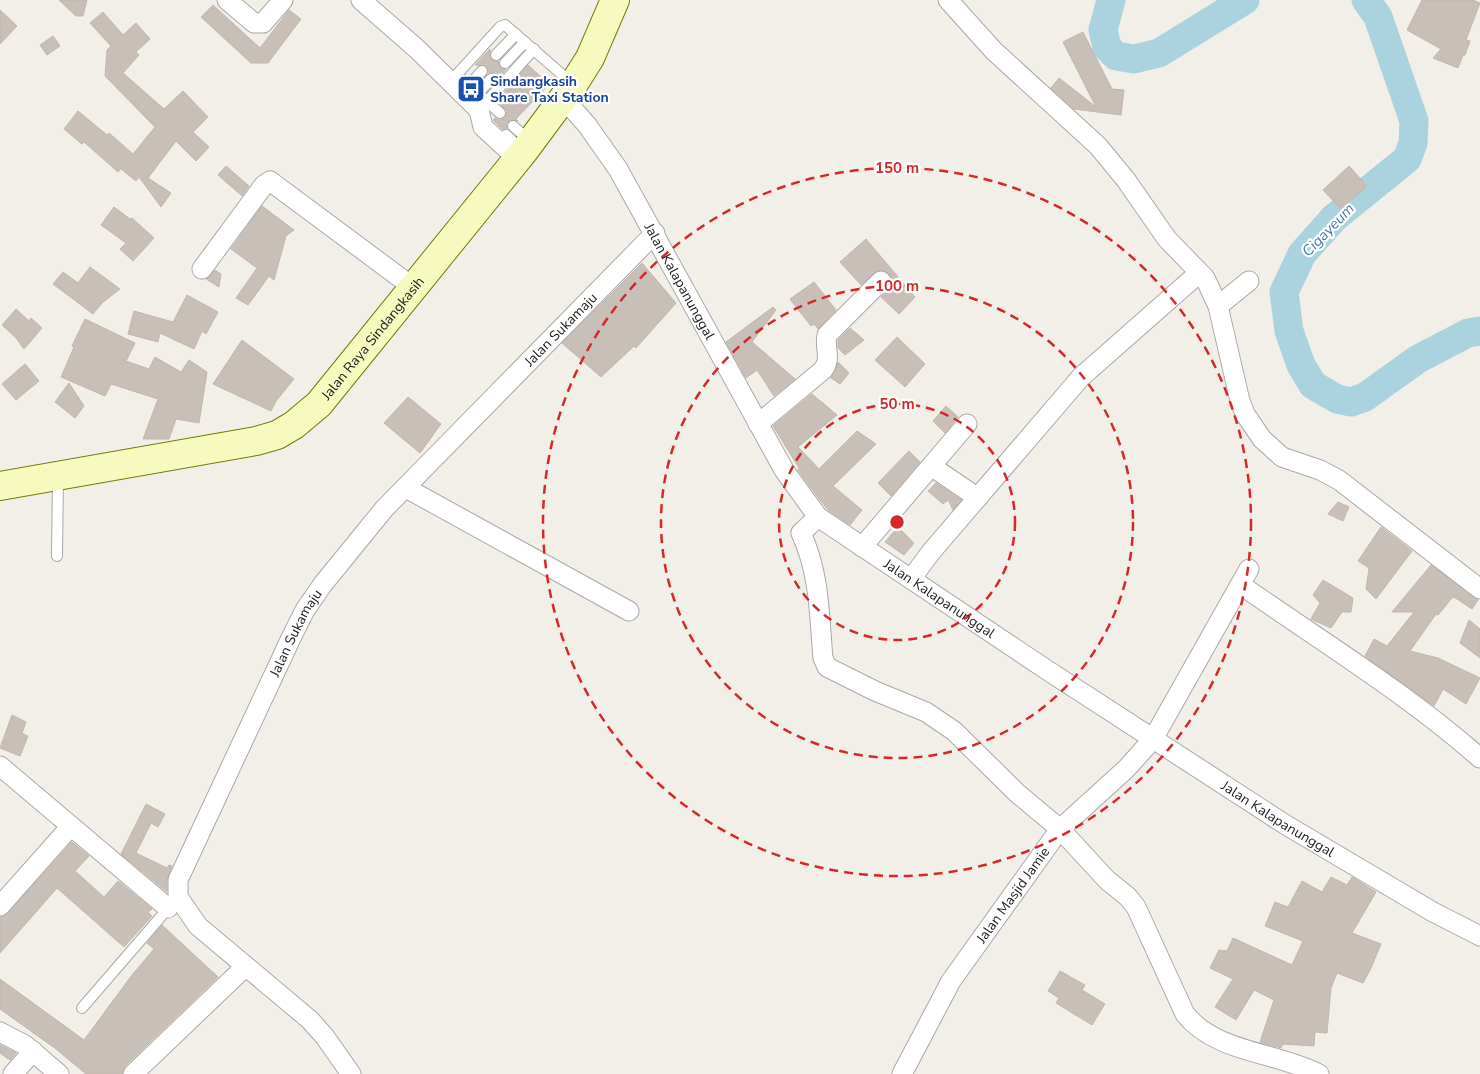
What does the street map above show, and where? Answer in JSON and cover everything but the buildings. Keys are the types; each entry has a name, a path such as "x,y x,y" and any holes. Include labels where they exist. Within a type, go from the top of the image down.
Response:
{"main road":[{"name":"Jalan Raya Sindangkasih","path":"0,486 233,447 277,435 294,425 319,404 414,288 519,142 568,92 590,58 615,0"}],"street":[{"path":"226,0 259,24 263,23 283,0"},
{"path":"361,0 469,93 483,127 519,142"},
{"path":"948,0 994,51 1098,146 1126,180 1167,239 1209,284 1218,306 1240,400 1250,422 1268,446 1282,457 1320,470 1340,480 1480,589"},
{"name":"Jalan Kalapanunggal","path":"568,92 587,125 618,168 655,233 719,356 784,470 808,525 862,547 1152,739 1286,825 1433,912 1480,936"},
{"path":"202,269 264,185 270,181 414,288"},
{"name":"Jalan Sukamaju","path":"173,902 178,880 305,610 358,540 406,488 655,233"},
{"path":"911,579 931,552 1081,377 1199,273"},
{"path":"758,424 823,370 828,364 825,342 827,335 881,281"},
{"path":"1218,306 1249,281"},
{"path":"862,547 967,424"},
{"path":"931,466 978,498"},
{"path":"406,488 629,611"},
{"path":"808,525 818,589 823,658 827,667 937,718 954,731 1017,793 1060,829 1107,880 1128,897 1136,907 1180,1006 1194,1026 1214,1038 1319,1074"},
{"name":"Jalan Masjid Jamie","path":"902,1074 951,981 1060,829 1126,769 1152,739 1245,577 1451,732 1480,758"},
{"path":"0,766 71,826 173,902 198,926 310,1020 325,1037 351,1074"},
{"path":"0,906 71,826"},
{"path":"133,1074 246,967"},
{"path":"0,1032 33,1051 59,1074"},
{"path":"13,1074 33,1051"}],"lane":[{"path":"469,93 500,27 507,26 534,49 568,92"},
{"path":"496,55 516,34"},
{"path":"505,63 525,42"},
{"path":"469,93 534,49"},
{"path":"469,93 482,71"},
{"path":"469,93 491,79"},
{"path":"469,93 500,113"},
{"path":"57,556 58,475"},
{"path":"82,1008 173,902"}],"waterway":[{"name":"Cigayeum","path":"1111,0 1103,30 1107,47 1116,56 1134,59 1159,53 1245,0"},
{"name":"Cigayeum","path":"1366,0 1378,17 1414,121 1413,143 1407,159 1334,218 1302,254 1284,292 1289,331 1301,365 1313,385 1337,399 1351,402 1365,397 1418,359 1468,333 1480,331"}],"place":[{"name":"Sindangkasih Share Taxi Station","path":"471,89"}]}
